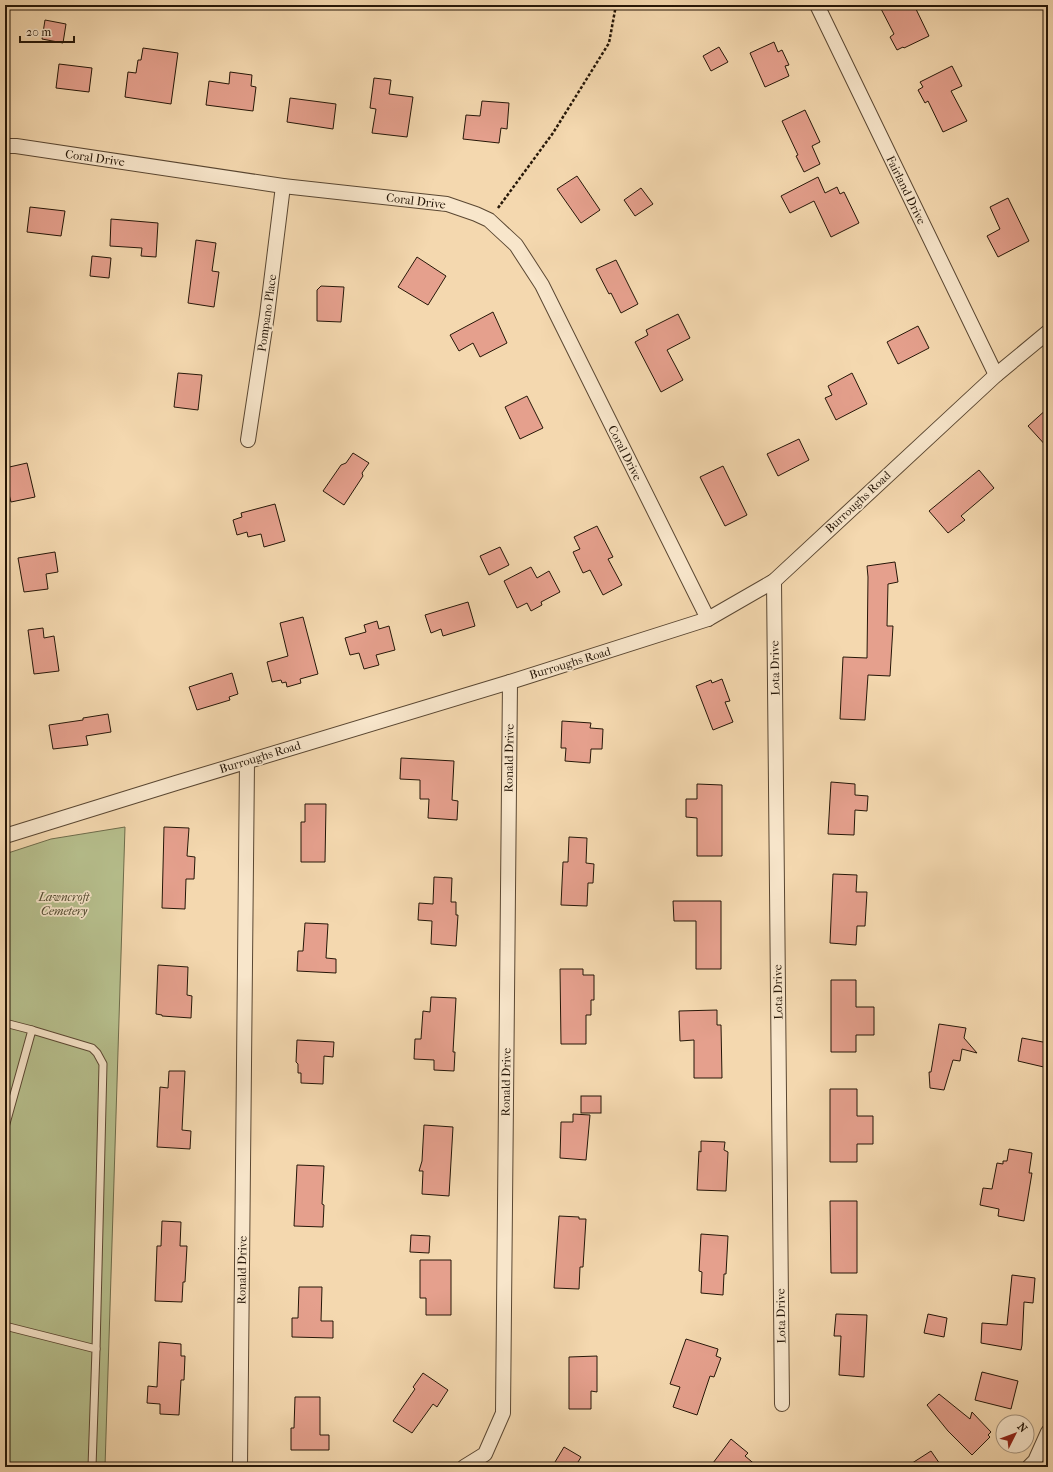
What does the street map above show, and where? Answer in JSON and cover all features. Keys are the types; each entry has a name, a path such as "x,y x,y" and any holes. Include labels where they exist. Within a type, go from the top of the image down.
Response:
{"street":[{"name":"Fairland Drive","path":"817,5 996,375"},
{"name":"Coral Drive","path":"5,146 16,146 283,186 447,204 490,220 516,245 542,285 708,620"},
{"name":"Pompano Place","path":"248,440 267,315 283,186"},
{"name":"Burroughs Road","path":"5,836 708,620 774,581 996,375 1048,332"},
{"name":"Lota Drive","path":"774,581 782,1404"},
{"name":"Ronald Drive","path":"464,1467 485,1454 503,1413 510,682"},
{"name":"Ronald Drive","path":"240,1467 247,762"},
{"path":"1029,1467 1035,1461 1048,1432"}],"lane":[{"path":"5,1023 92,1048 97,1053 103,1064 92,1467"},
{"path":"5,1127 32,1030"},
{"path":"5,1326 96,1349"}],"path":[{"path":"490,220 553,133 609,43 616,5"}],"green space":[{"name":"Lawncroft Cemetery","path":"125,827 105,1467 5,1467 5,854 51,839"}],"building":[{"path":"879,5 914,5 929,36 897,50 890,37 894,34"},
{"path":"45,20 66,24 63,43 42,39"},
{"path":"774,42 778,52 782,50 789,65 785,66 789,76 765,87 750,53"},
{"path":"719,47 728,62 711,71 703,56"},
{"path":"143,48 178,53 171,104 125,97 128,72 136,73 138,60 141,60"},
{"path":"59,64 92,68 89,92 56,88"},
{"path":"952,66 962,86 951,91 967,121 943,132 928,101 925,103 918,90 923,87 920,82"},
{"path":"230,72 252,75 251,86 256,87 253,111 206,105 209,81 229,84"},
{"path":"374,78 391,80 389,94 413,97 407,137 372,133 376,109 370,108"},
{"path":"290,98 336,104 333,129 287,122"},
{"path":"482,101 509,103 507,129 501,128 499,143 463,139 466,115 480,116"},
{"path":"805,110 820,142 812,146 820,164 804,172 796,156 798,155 782,121"},
{"path":"577,176 600,210 581,223 557,189"},
{"path":"818,177 825,193 837,187 840,194 844,192 859,223 831,237 814,201 790,213 781,196"},
{"path":"641,188 653,204 635,216 624,200"},
{"path":"1008,198 1029,241 998,257 987,236 1000,229 990,207"},
{"path":"30,207 65,211 61,236 27,232"},
{"path":"111,219 158,223 156,257 141,256 142,248 110,246"},
{"path":"196,240 216,243 212,271 219,272 214,307 188,303"},
{"path":"92,256 111,258 109,278 90,276"},
{"path":"417,257 446,276 428,305 398,287"},
{"path":"616,260 638,304 621,313 596,269"},
{"path":"321,286 344,287 341,322 317,321 317,290"},
{"path":"493,312 507,343 480,357 473,343 459,351 450,335"},
{"path":"678,314 690,338 667,350 683,380 661,392 635,342 648,335 646,330"},
{"path":"918,326 929,348 898,364 887,342"},
{"path":"178,373 202,375 198,410 174,407"},
{"path":"852,373 867,404 836,420 825,398 832,395 828,386"},
{"path":"527,396 543,428 520,439 505,407"},
{"path":"1048,408 1048,448 1028,426"},
{"path":"799,439 809,460 778,476 767,454"},
{"path":"353,453 369,463 362,473 363,476 344,505 323,491 341,465 346,463"},
{"path":"27,463 35,497 11,502 5,479 5,468"},
{"path":"723,466 747,515 725,526 700,477"},
{"path":"979,470 994,488 961,516 965,520 948,533 929,511"},
{"path":"275,504 285,541 264,547 261,534 248,537 247,532 237,535 233,520 242,517 241,513"},
{"path":"597,526 613,557 608,559 622,585 603,595 590,570 583,573 573,552 580,549 574,537"},
{"path":"500,547 509,565 489,575 480,556"},
{"path":"55,552 58,572 46,574 48,589 24,592 18,558"},
{"path":"895,562 898,582 888,584 887,626 893,626 890,676 868,675 865,720 840,719 843,657 867,658 867,566"},
{"path":"531,567 537,578 549,571 560,592 541,602 542,605 531,611 527,603 517,608 504,581"},
{"path":"468,602 475,626 443,636 441,629 431,633 425,615"},
{"path":"303,617 318,674 300,679 301,683 287,687 286,682 282,683 281,680 272,682 267,662 288,656 280,623"},
{"path":"377,621 379,629 389,626 395,650 376,655 379,665 364,669 359,653 350,655 345,638 366,632 364,625"},
{"path":"43,628 44,638 54,636 59,671 34,674 28,630"},
{"path":"232,673 238,694 229,697 230,700 197,710 189,687"},
{"path":"722,679 730,701 725,702 733,722 713,730 696,686 711,680 712,683"},
{"path":"108,714 111,732 86,736 88,745 53,749 49,725 83,720 83,718"},
{"path":"562,721 591,723 590,728 603,729 602,749 591,749 590,763 565,761 566,748 561,748"},
{"path":"401,758 454,761 452,800 458,801 457,820 428,818 429,799 420,799 420,780 400,779"},
{"path":"831,782 855,784 855,795 868,796 867,811 855,810 854,835 828,834"},
{"path":"697,784 722,785 722,856 697,856 697,818 686,817 686,799 697,799"},
{"path":"305,804 326,804 325,862 301,862 301,822 305,822"},
{"path":"164,827 189,828 187,856 195,857 194,879 186,879 185,909 162,908"},
{"path":"569,837 587,838 586,863 594,864 593,883 588,883 587,906 561,905 563,862 568,862"},
{"path":"833,874 857,875 856,892 867,892 865,926 857,926 856,945 830,943"},
{"path":"434,877 452,878 451,902 456,902 456,915 458,915 456,946 431,944 432,921 418,920 419,903 433,904"},
{"path":"673,901 721,901 721,969 696,969 696,921 674,921"},
{"path":"305,923 328,924 326,958 336,959 336,973 297,971 298,951 303,951"},
{"path":"158,965 188,967 187,995 192,996 191,1018 162,1016 156,1014"},
{"path":"560,969 583,969 583,975 594,975 594,1000 591,1000 591,1015 586,1015 586,1044 561,1044"},
{"path":"831,980 856,980 856,1007 874,1007 874,1035 856,1035 856,1052 831,1052"},
{"path":"431,997 456,998 453,1052 455,1052 454,1071 434,1070 434,1060 414,1059 415,1039 421,1039 423,1011 430,1012"},
{"path":"717,1010 717,1025 721,1025 722,1078 694,1078 694,1040 680,1041 679,1011"},
{"path":"939,1024 966,1028 964,1038 977,1053 962,1049 960,1061 953,1060 944,1090 930,1088 929,1072 931,1072"},
{"path":"1022,1038 1048,1043 1048,1068 1018,1061"},
{"path":"297,1040 334,1042 333,1057 324,1056 323,1084 301,1083 301,1073 298,1073 298,1064 296,1062"},
{"path":"169,1071 185,1071 182,1130 191,1131 190,1149 157,1147 160,1087 168,1088"},
{"path":"830,1089 857,1089 857,1116 873,1116 873,1144 857,1144 857,1162 830,1162"},
{"path":"581,1096 601,1096 601,1113 581,1113"},
{"path":"573,1114 590,1115 586,1160 560,1158 561,1122 573,1122"},
{"path":"424,1125 453,1127 449,1196 422,1194 423,1171 419,1171 422,1161"},
{"path":"701,1141 725,1142 724,1150 728,1152 726,1191 697,1190"},
{"path":"1009,1149 1032,1153 1029,1173 1032,1173 1024,1221 998,1216 999,1209 980,1205 983,1188 992,1189 997,1163 1003,1164 1003,1161 1007,1161"},
{"path":"297,1165 324,1166 322,1204 324,1205 323,1227 294,1226"},
{"path":"830,1201 857,1201 857,1273 831,1273"},
{"path":"559,1216 579,1217 579,1219 586,1219 583,1267 580,1267 579,1289 554,1288"},
{"path":"162,1221 181,1222 180,1246 187,1246 185,1282 183,1282 182,1302 155,1301 157,1246 161,1246"},
{"path":"701,1234 728,1236 726,1274 724,1274 723,1295 701,1293 702,1272 699,1271"},
{"path":"411,1235 430,1236 429,1253 410,1252"},
{"path":"420,1260 451,1260 451,1315 426,1315 426,1298 420,1298"},
{"path":"1012,1275 1035,1278 1033,1303 1024,1302 1021,1350 981,1343 982,1323 1007,1325"},
{"path":"299,1287 322,1287 321,1321 333,1321 333,1338 292,1337 292,1318 298,1318"},
{"path":"836,1314 867,1315 864,1377 839,1375 841,1336 834,1336"},
{"path":"928,1314 947,1318 944,1337 924,1333"},
{"path":"686,1339 718,1349 716,1356 721,1358 714,1377 710,1376 697,1415 673,1407 680,1387 670,1384"},
{"path":"159,1342 181,1344 181,1356 185,1356 184,1380 181,1380 179,1415 160,1414 160,1404 147,1403 148,1386 157,1387"},
{"path":"597,1356 597,1392 591,1391 591,1409 569,1409 569,1357"},
{"path":"982,1372 1018,1381 1011,1409 975,1400"},
{"path":"423,1373 448,1390 437,1407 433,1404 412,1433 393,1421 415,1389 413,1387"},
{"path":"939,1394 970,1419 972,1412 991,1432 988,1435 990,1437 972,1455 948,1431 927,1405"},
{"path":"295,1397 320,1397 320,1435 329,1435 329,1450 291,1450 291,1428 294,1428"},
{"path":"731,1439 748,1453 745,1456 758,1467 710,1467"},
{"path":"564,1447 581,1457 575,1467 552,1467"},
{"path":"931,1451 942,1467 906,1467"}]}
